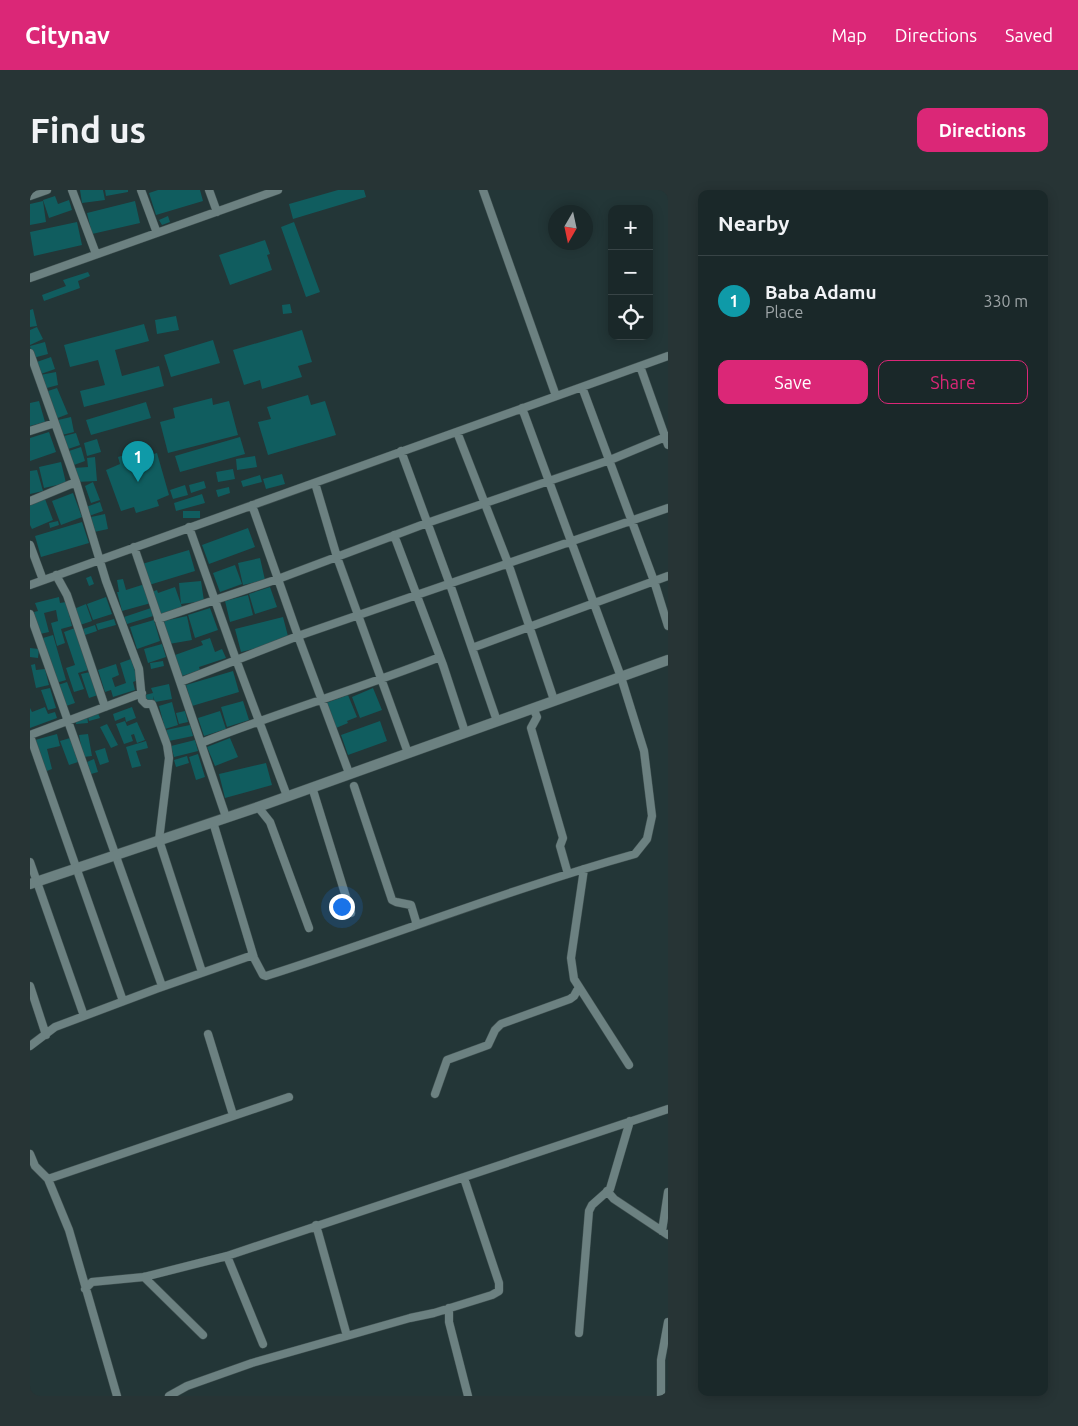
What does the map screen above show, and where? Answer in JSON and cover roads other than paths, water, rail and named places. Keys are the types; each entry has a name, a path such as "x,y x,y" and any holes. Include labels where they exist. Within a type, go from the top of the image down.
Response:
{"street":[{"path":"30,196 47,190"},
{"path":"72,190 96,254"},
{"path":"141,190 157,233"},
{"path":"209,190 217,212"},
{"path":"31,275 157,233 276,190"},
{"path":"483,190 556,396"},
{"path":"30,356 76,482 106,580 139,668 142,700 146,704 152,704 168,745 169,758 159,840 202,972"},
{"path":"30,585 668,356"},
{"path":"640,366 668,445"},
{"path":"582,387 632,520 668,626"},
{"path":"212,822 253,955 263,975 266,976 568,874 635,854 647,839 652,816 644,750 621,677 522,408"},
{"path":"30,431 55,423"},
{"path":"457,432 508,563 554,700"},
{"path":"158,619 278,579 394,535 610,460 666,436"},
{"path":"401,452 428,523 497,721"},
{"path":"30,501 76,482"},
{"path":"315,483 337,556 408,753"},
{"path":"252,505 349,773"},
{"path":"180,682 298,636 668,508"},
{"path":"189,527 236,661 287,796"},
{"path":"394,535 440,657 465,732"},
{"path":"30,545 43,580"},
{"path":"134,547 226,817"},
{"path":"56,575 67,595 105,707"},
{"path":"472,648 668,576"},
{"path":"30,614 162,986"},
{"path":"201,743 259,720 382,680 440,657"},
{"path":"34,883 258,807 668,660"},
{"path":"123,1001 30,735 69,722 142,693"},
{"path":"533,708 537,717 531,728 563,838 560,846 568,874"},
{"path":"354,786 392,900 411,905 417,925"},
{"path":"312,787 351,913"},
{"path":"258,807 270,822 308,928"},
{"path":"30,862 34,883 84,1016"},
{"path":"584,869 571,958 574,979 629,1065"},
{"path":"30,1046 55,1027 162,986 253,955"},
{"path":"30,986 46,1034"},
{"path":"435,1094 447,1060 488,1045 495,1030 501,1024 570,999 579,987"},
{"path":"208,1034 233,1115"},
{"path":"48,1179 289,1097"},
{"path":"85,1289 92,1282 144,1277 227,1256 668,1109"},
{"path":"579,1333 589,1211 592,1205 610,1189 630,1121"},
{"path":"30,1154 35,1166 48,1179 69,1230 117,1396"},
{"path":"169,1396 186,1386 252,1363 410,1318 434,1313 492,1295 499,1291 499,1283 464,1178"},
{"path":"607,1191 614,1200 665,1233 668,1192"},
{"path":"316,1225 346,1336"},
{"path":"227,1256 263,1344"},
{"path":"144,1277 203,1335"},
{"path":"450,1308 449,1322 468,1396"},
{"path":"434,1313 439,1318 449,1322"},
{"path":"660,1396 668,1322"}],"place":[{"name":"Baba Adamu","path":"138,482"}]}
